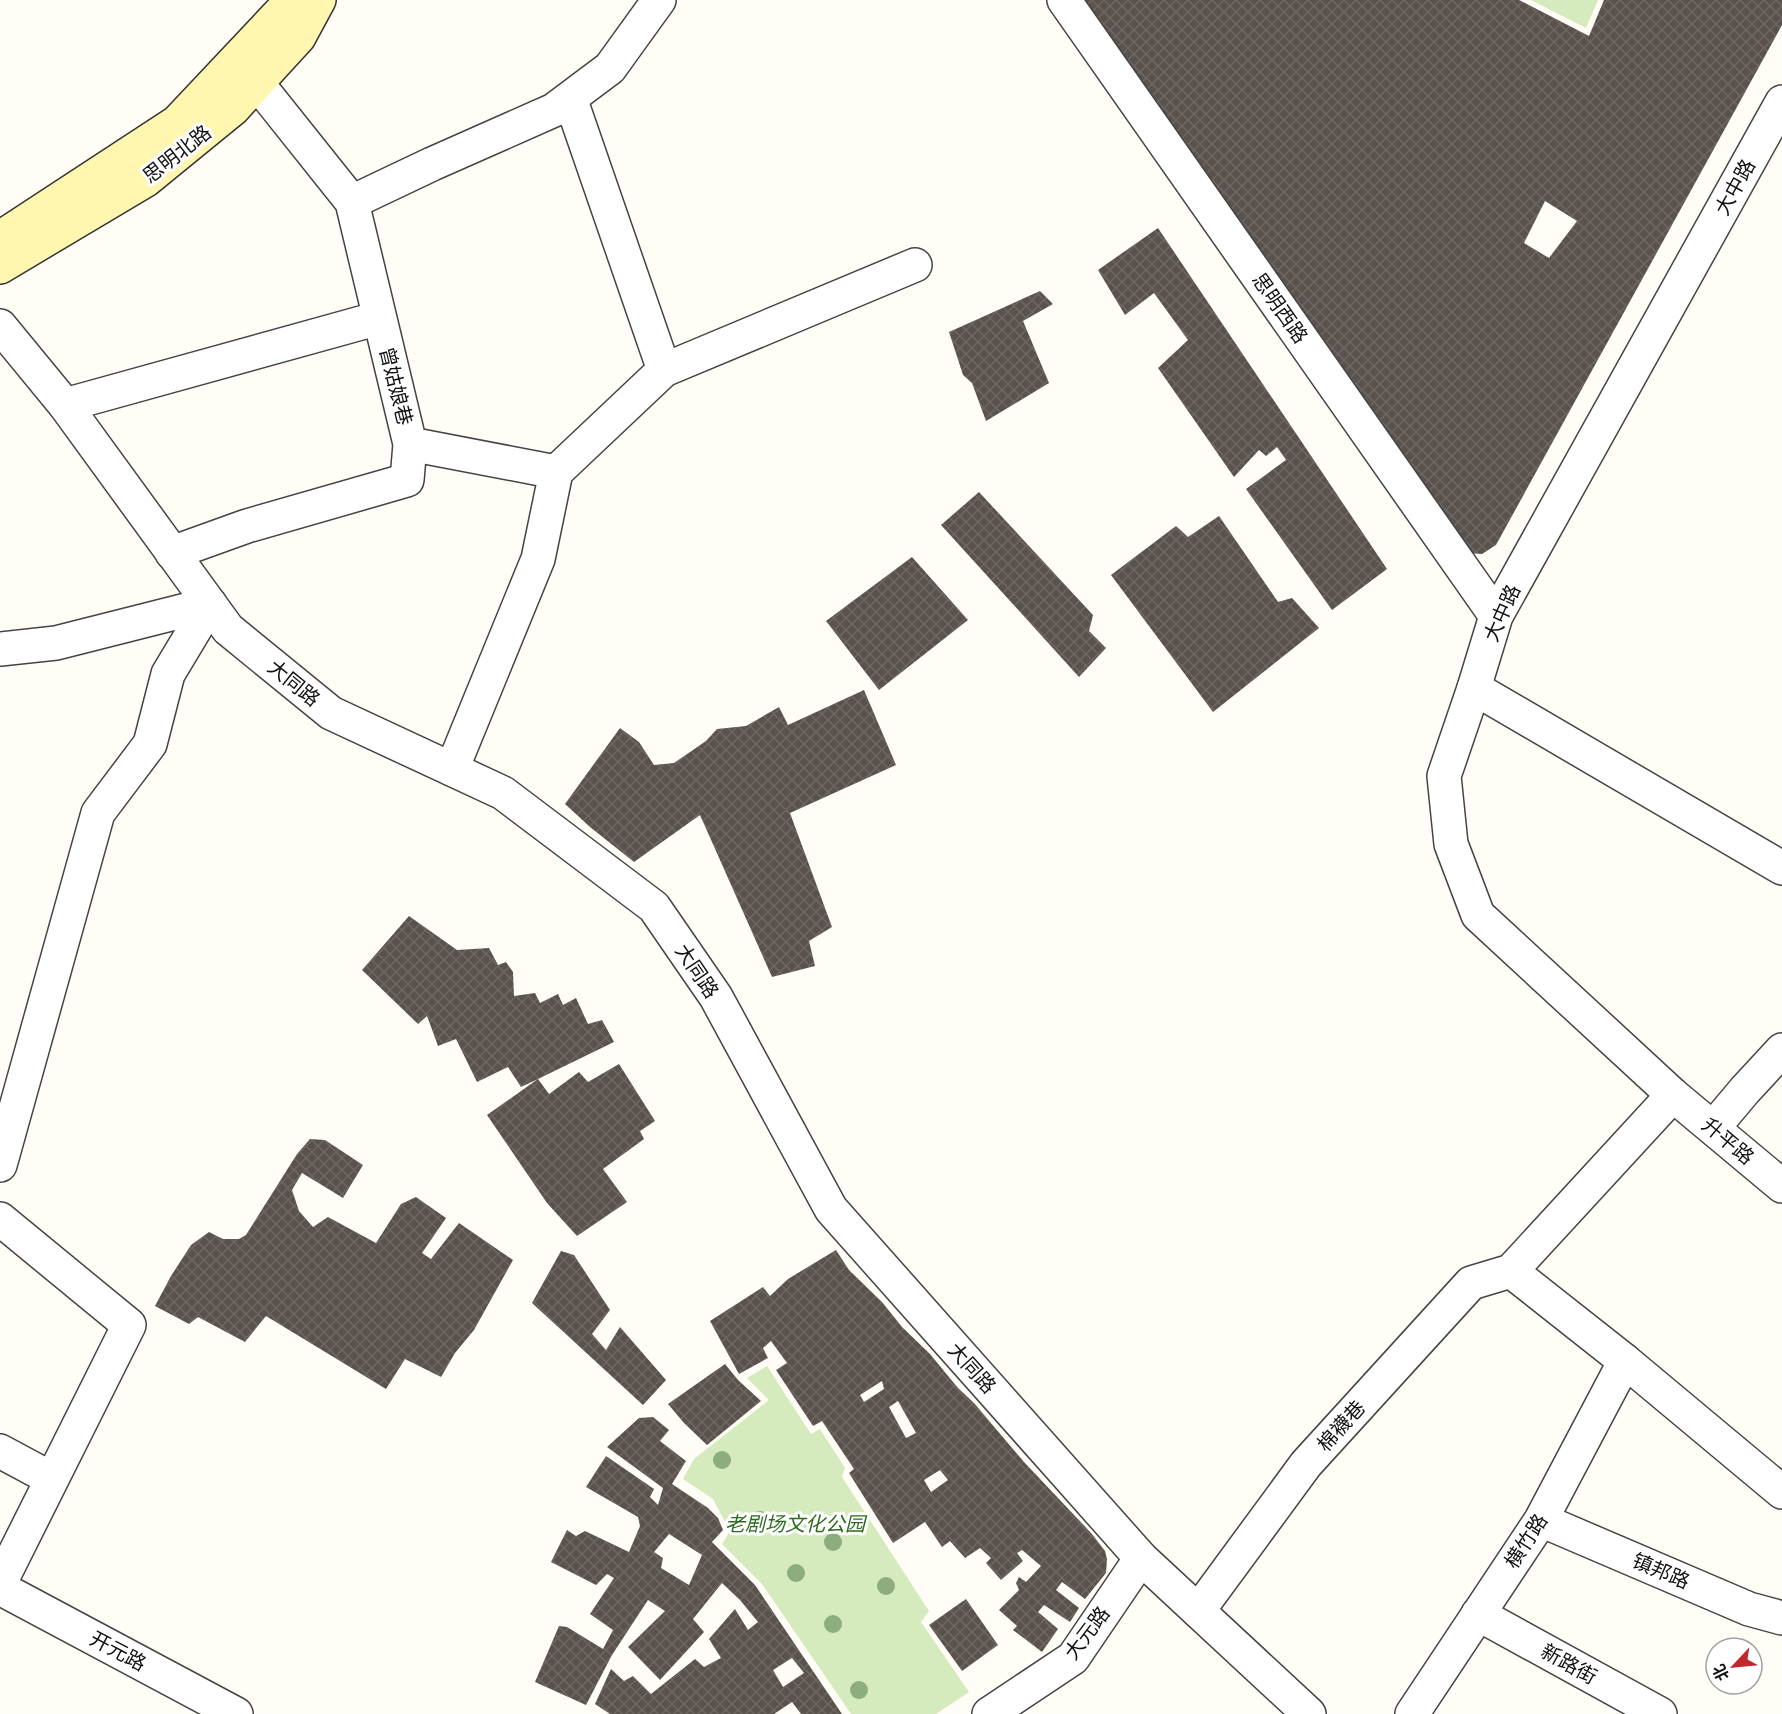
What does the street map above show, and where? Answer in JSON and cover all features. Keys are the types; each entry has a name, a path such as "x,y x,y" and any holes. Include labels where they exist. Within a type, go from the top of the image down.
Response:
{"main road":[{"name":"思明北路","path":"0,238 177,123 292,0"},
{"name":"思明北路","path":"0,267 146,180 233,109 299,37 319,0"}],"street":[{"path":"352,202 554,110 610,68 659,0"},
{"name":"思明西路","path":"1064,0 1496,616"},
{"name":"曾姑娘巷","path":"172,552 247,526 407,480 410,444 352,202 256,83"},
{"path":"570,98 664,370"},
{"name":"大中路","path":"1673,1095 1478,915 1451,844 1444,776 1496,616 1782,102"},
{"path":"452,769 538,559 556,472 664,370 915,265"},
{"path":"65,405 379,318"},
{"name":"大同路","path":"0,326 65,405 228,629 331,713 503,793 654,907 716,997 831,1209 1141,1558 1309,1714"},
{"path":"410,444 556,472"},
{"path":"0,649 56,643 210,604"},
{"path":"0,1166 98,813 150,744 168,674 210,604"},
{"path":"1474,688 1782,868"},
{"path":"1713,1128 1782,1050"},
{"path":"1673,1095 1511,1270 1625,1361 1782,1492"},
{"name":"升平路","path":"1673,1095 1782,1186"},
{"path":"0,1219 129,1325 0,1583"},
{"name":"棉襪巷","path":"1198,1611 1306,1464 1471,1283 1511,1270"},
{"name":"横竹路","path":"1412,1714 1541,1520 1625,1361"},
{"path":"0,1451 52,1479"},
{"name":"镇邦路","path":"1541,1520 1749,1609 1782,1618"},
{"name":"大元路","path":"989,1714 1073,1658 1141,1558"},
{"name":"开元路","path":"0,1588 236,1714"},
{"name":"新路街","path":"1478,1614 1660,1714"}],"green space":[{"path":"1531,0 1598,0 1586,28"},
{"name":"老剧场文化公园","path":"767,1366 811,1434 820,1429 845,1468 842,1477 929,1611 921,1622 969,1692 936,1714 851,1714 762,1584 722,1544 730,1531 713,1499 683,1479 694,1459 769,1400 747,1378"}],"building":[{"path":"1083,0 1519,0 1589,36 1604,0 1782,0 1782,25 1496,545 1482,554 1467,553","holes":["1545,201 1577,221 1549,258 1524,243"]},
{"path":"1158,228 1387,569 1332,610 1246,489 1286,460 1277,447 1266,456 1259,450 1234,477 1158,368 1188,340 1154,293 1125,315 1098,270"},
{"path":"1040,291 1053,304 1023,321 1049,383 986,421 972,383 963,375 949,332"},
{"path":"979,492 1093,615 1089,631 1106,648 1079,677 941,525"},
{"path":"1219,516 1278,602 1292,598 1319,628 1213,712 1111,575 1176,526 1188,537"},
{"path":"912,557 968,620 879,690 826,621"},
{"path":"864,690 896,765 790,813 832,927 809,941 815,966 772,977 700,815 634,862 565,804 620,728 639,742 654,765 674,763 706,741 717,729 746,726 779,707 788,725"},
{"path":"409,916 457,950 489,948 498,965 506,962 513,972 514,996 535,993 540,1003 558,994 563,1005 576,998 588,1024 602,1020 614,1042 521,1087 508,1067 477,1082 456,1039 438,1046 427,1016 418,1024 362,970"},
{"path":"619,1064 655,1121 640,1131 644,1139 603,1169 627,1202 577,1236 547,1203 487,1115 538,1079 549,1094 579,1072 588,1082"},
{"path":"310,1139 325,1140 363,1165 343,1198 302,1173 292,1190 299,1211 313,1227 328,1217 376,1243 401,1204 416,1197 446,1218 422,1253 431,1259 459,1223 513,1260 474,1330 455,1353 441,1377 405,1359 386,1389 266,1316 245,1342 198,1317 189,1324 155,1306 191,1245 209,1232 223,1239 239,1239 246,1235 297,1154"},
{"path":"836,1250 849,1270 930,1354 1105,1551 1106,1573 1085,1599 1062,1582 1056,1590 1079,1608 1070,1622 1044,1605 1038,1612 1058,1629 1042,1652 1013,1630 1017,1626 999,1610 1019,1590 1016,1583 1019,1577 1026,1582 1041,1566 1022,1550 1017,1553 1023,1561 1001,1580 986,1563 991,1558 980,1548 965,1558 950,1541 942,1547 925,1522 893,1543 849,1473 854,1469 822,1421 813,1426 776,1370 787,1363 771,1341 763,1348 768,1358 739,1374 710,1321 763,1287 770,1296 788,1279","holes":["882,1381 884,1389 864,1402 860,1395","898,1401 916,1433 906,1438 889,1407","940,1470 948,1480 931,1492 924,1480"]},
{"path":"561,1251 574,1255 610,1310 592,1334 606,1350 620,1327 666,1380 643,1405 532,1303"},
{"path":"725,1364 738,1380 761,1401 707,1445 668,1404"},
{"path":"653,1417 669,1430 660,1441 686,1461 672,1484 708,1508 718,1518 723,1530 712,1542 755,1585 842,1714 801,1714 792,1702 774,1714 610,1714 595,1704 611,1669 624,1681 633,1676 651,1694 695,1659 704,1667 721,1658 709,1639 735,1609 748,1630 758,1622 722,1583 693,1619 704,1632 660,1680 628,1647 665,1611 648,1600 612,1655 586,1705 535,1682 559,1626 567,1627 603,1649 613,1630 590,1614 614,1578 607,1574 596,1585 551,1562 567,1530 576,1536 585,1531 629,1552 640,1526 638,1517 586,1487 606,1456 654,1489 650,1497 658,1505 663,1488 607,1447 639,1418","holes":["669,1534 702,1555 689,1585 661,1568 663,1558 654,1552","792,1658 804,1673 783,1687 773,1670"]},
{"path":"966,1599 998,1645 962,1671 929,1625"}]}
